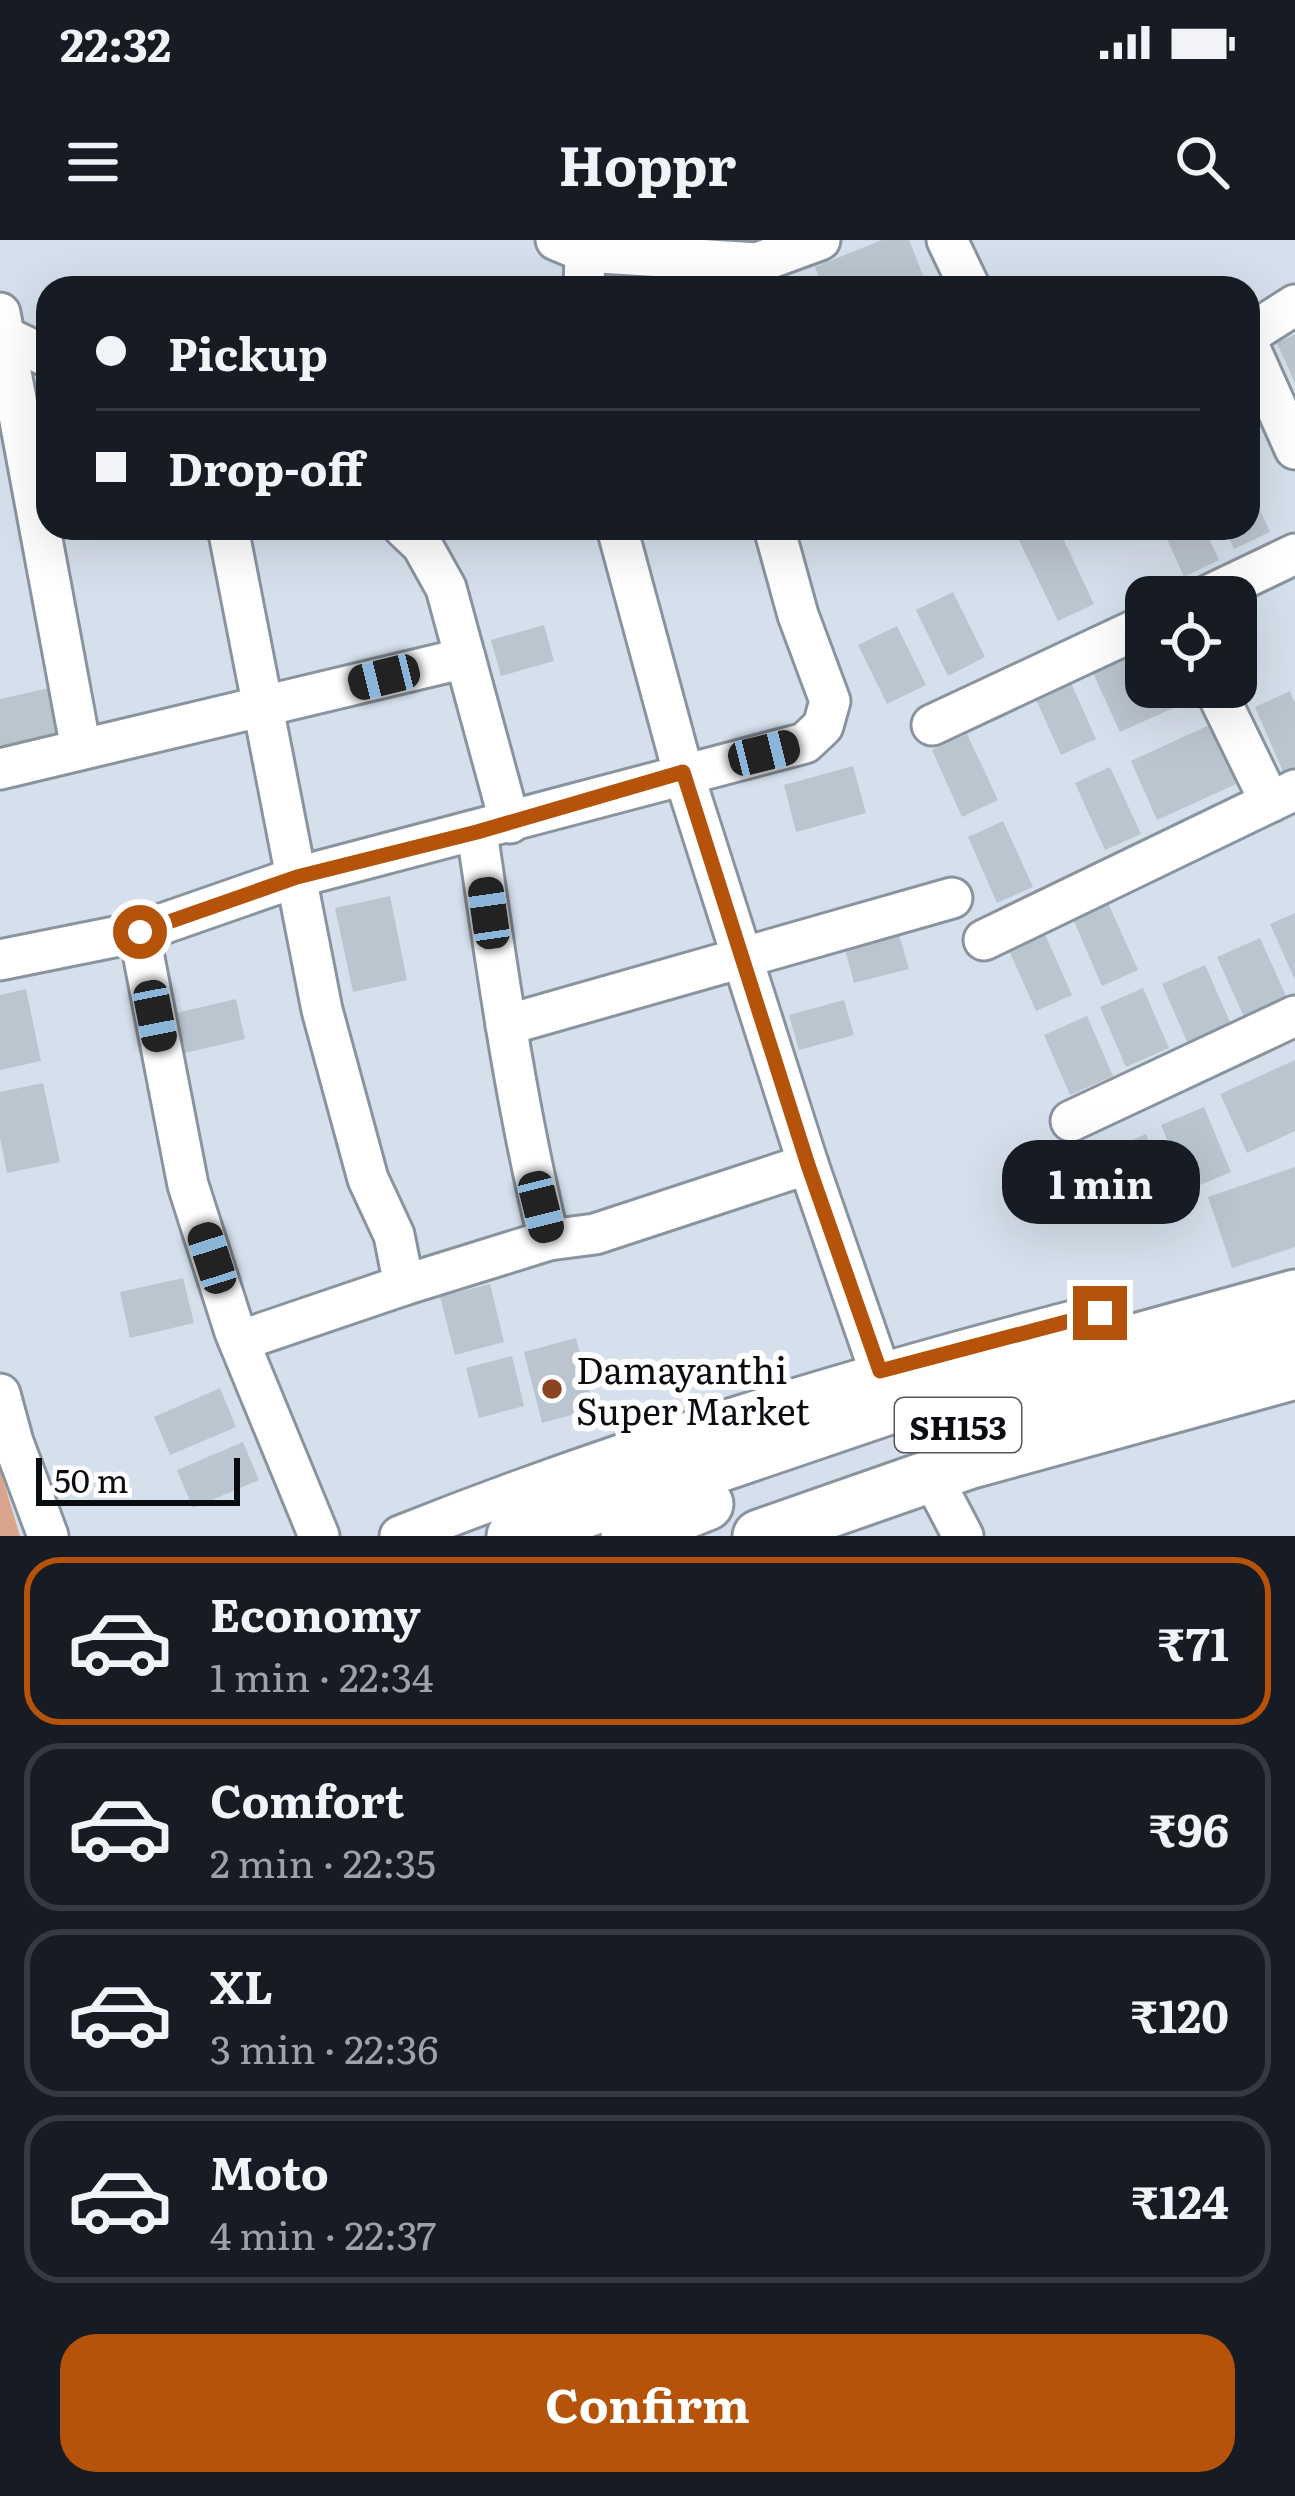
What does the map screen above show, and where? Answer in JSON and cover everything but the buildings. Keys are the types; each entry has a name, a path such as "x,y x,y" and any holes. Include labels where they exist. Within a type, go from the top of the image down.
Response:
{"main road":[{"path":"513,1536 886,1389 1295,1295"},
{"name":"SH153","path":"627,1536 701,1506 915,1436 1295,1334"},
{"path":"759,1536 932,1475 1295,1372"}],"street":[{"path":"579,255 757,263 820,240"},
{"path":"946,240 964,276"},
{"path":"1260,330 1295,305"},
{"path":"3,325 36,348"},
{"path":"3,325 36,504"},
{"path":"1260,367 1295,449"},
{"path":"43,540 81,749"},
{"path":"230,540 328,1031 368,1179 394,1234 404,1285"},
{"path":"417,540 446,588 465,658 494,827 506,1025 549,1240"},
{"path":"620,540 683,772 808,1165 886,1389"},
{"path":"0,960 140,932 297,877 806,743 823,726 830,700 798,615 777,540"},
{"path":"1248,576 1295,554"},
{"path":"932,725 1125,635"},
{"path":"0,769 465,658"},
{"path":"984,940 1282,796 1227,708"},
{"path":"506,1025 952,898"},
{"path":"140,932 188,1185 239,1341 319,1536"},
{"path":"1071,1121 1295,1016"},
{"path":"239,1341 451,1267 549,1240 596,1234 808,1165"},
{"path":"400,1536 598,1462 886,1389 1100,1313"},
{"path":"0,1394 48,1536"},
{"path":"932,1475 963,1536"}],"shaded area":[{"path":"0,1469 20,1536 0,1536"}],"place":[{"name":"Damayanthi Super Market","path":"552,1389"}],"route":[{"path":"140,932 297,877 477,832 683,772 808,1165 880,1371 1100,1313"}]}
